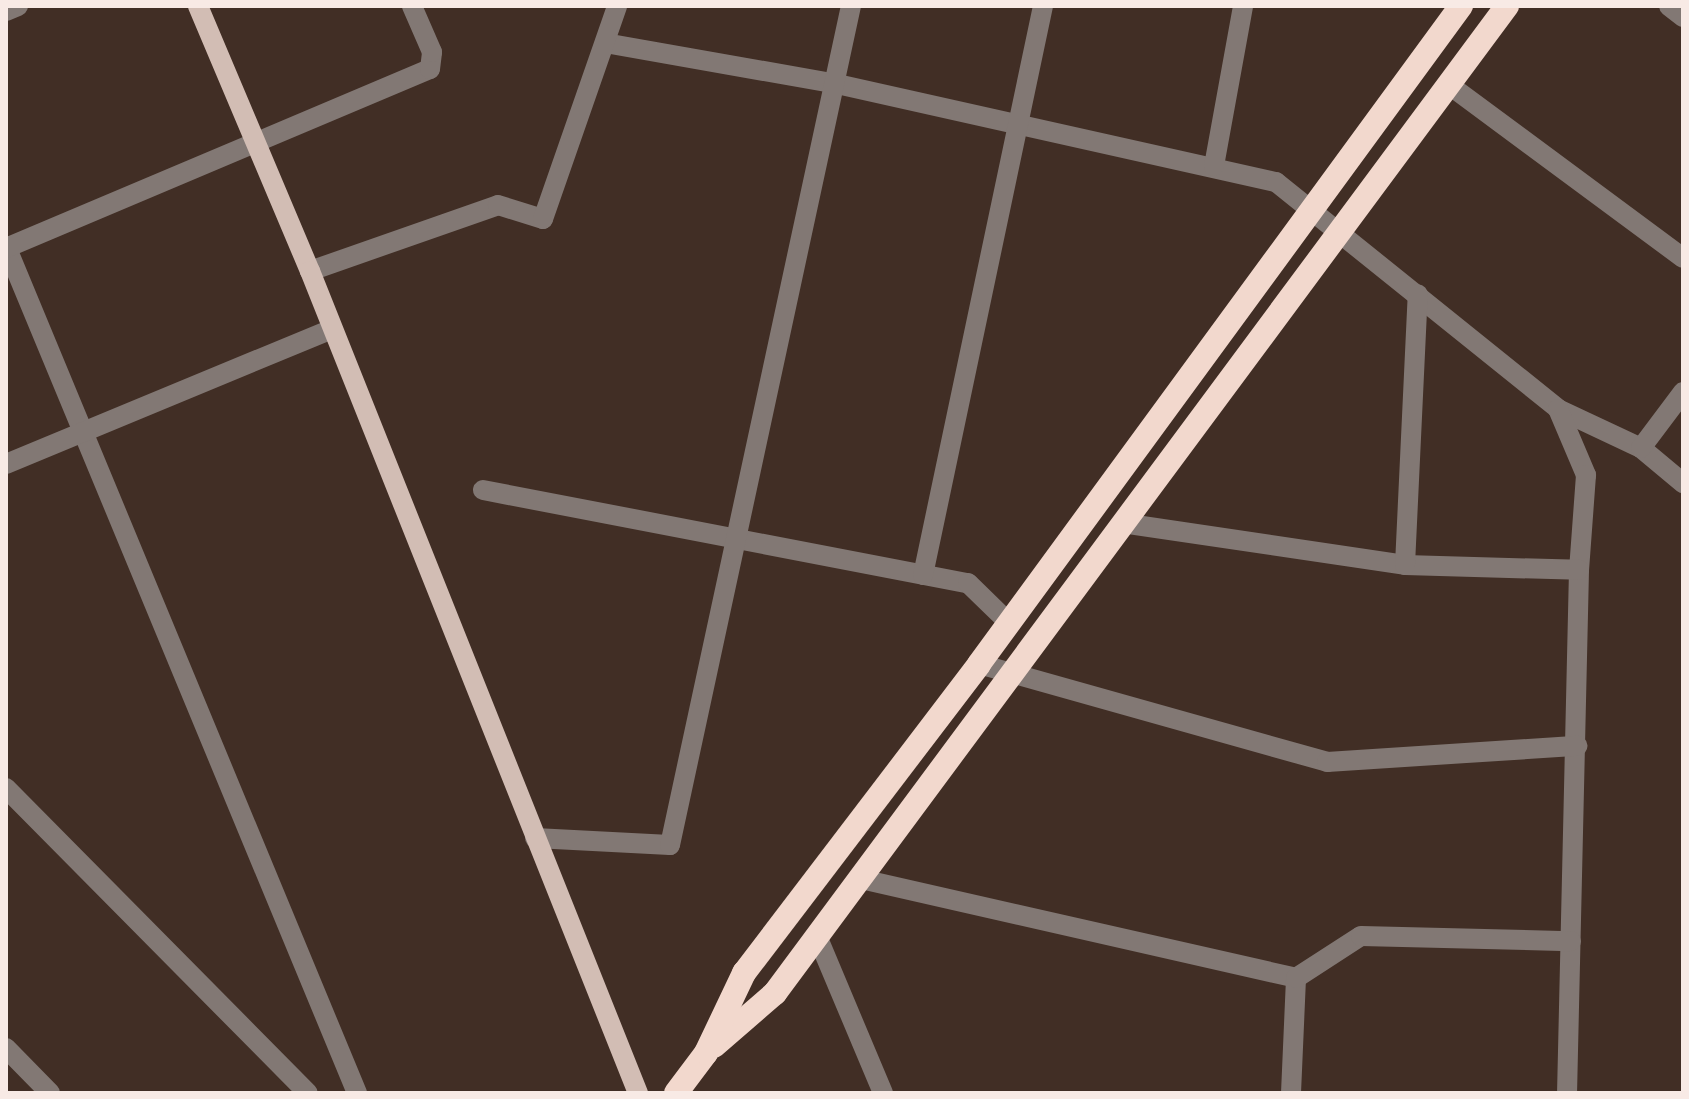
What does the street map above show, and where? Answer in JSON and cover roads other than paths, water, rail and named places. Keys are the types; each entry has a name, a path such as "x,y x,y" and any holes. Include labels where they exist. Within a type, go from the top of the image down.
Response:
{"highway":[{"path":"676,1093 706,1053 744,973 979,664 1007,621 1461,6"},
{"path":"706,1053 775,993 1507,6"}],"main road":[{"path":"198,6 310,271 638,1093"}],"street":[{"path":"6,11 18,6"},
{"path":"357,1093 6,247 430,69 432,52 412,6"},
{"path":"310,271 498,205 543,219 617,6"},
{"path":"535,838 670,845 837,84 851,6"},
{"path":"923,575 1043,6"},
{"path":"1214,166 1243,6"},
{"path":"1669,6 1683,17"},
{"path":"605,43 837,84 1276,182 1313,207 1558,409 1641,448 1683,483"},
{"path":"1448,84 1683,258"},
{"path":"1405,565 1418,294"},
{"path":"6,464 332,329"},
{"path":"1641,448 1683,392"},
{"path":"1558,409 1586,475 1579,570 1567,1093"},
{"path":"483,490 735,542 968,583 1007,621"},
{"path":"1122,523 1405,565 1579,570"},
{"path":"979,664 1327,762 1577,746"},
{"path":"6,788 308,1093"},
{"path":"861,879 1296,978 1361,936 1571,941"},
{"path":"817,936 883,1093"},
{"path":"1291,1093 1296,978"},
{"path":"6,1048 50,1093"}]}
